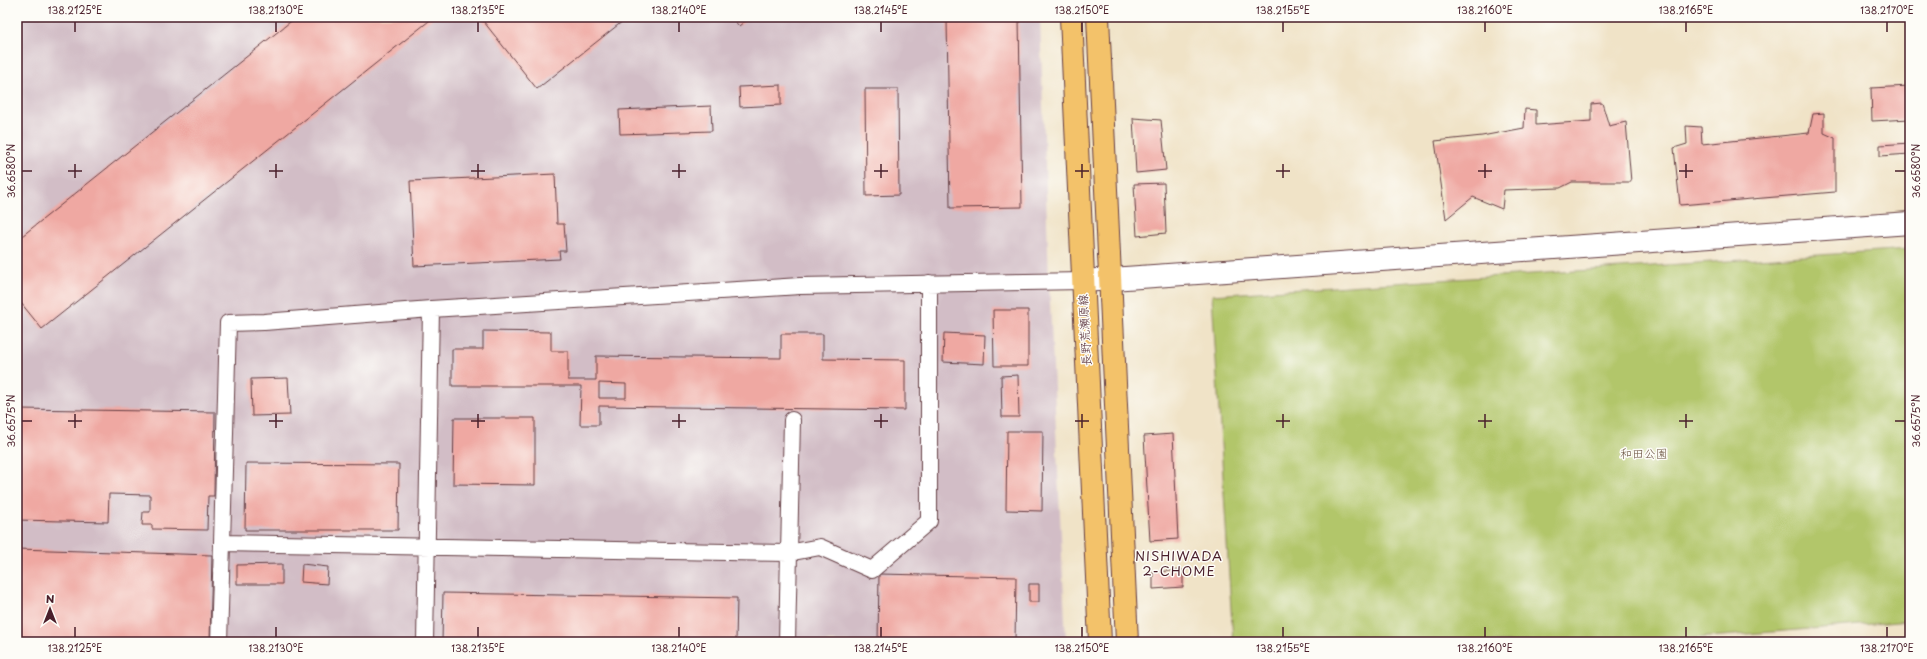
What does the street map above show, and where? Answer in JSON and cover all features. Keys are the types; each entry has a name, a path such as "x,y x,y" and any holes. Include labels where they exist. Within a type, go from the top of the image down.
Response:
{"main road":[{"name":"長野荒瀬原線","path":"1071,17 1100,642"},
{"path":"1098,17 1127,642"}],"street":[{"path":"1083,281 1910,223"}],"lane":[{"path":"219,642 228,323 264,322 432,309 800,286 1083,281"},
{"path":"222,543 788,553 820,547 872,570 929,521 929,283"},
{"path":"425,642 432,309"},
{"path":"786,642 792,420"}],"shaded area":[{"path":"17,17 1040,17 1049,281 1066,642 17,642"}],"green space":[{"name":"和田公園","path":"1910,249 1910,621 1647,642 1233,642 1212,295"}],"building":[{"path":"294,17 434,17 42,329 17,298 17,240 295,18"},
{"path":"480,17 628,17 537,89"},
{"path":"731,17 750,17 739,26"},
{"path":"1019,18 1022,207 950,208 947,19"},
{"path":"781,85 781,105 740,107 739,87"},
{"path":"1910,86 1910,119 1872,121 1871,88"},
{"path":"865,89 898,89 899,195 866,196"},
{"path":"1602,103 1609,126 1626,122 1631,182 1572,182 1560,188 1504,190 1502,209 1473,197 1446,219 1435,141 1482,136 1524,128 1525,109 1536,110 1536,125 1591,121 1591,104"},
{"path":"711,106 712,131 620,134 619,110"},
{"path":"1824,113 1824,133 1835,138 1835,192 1680,205 1674,148 1687,144 1686,126 1701,127 1702,144 1809,133 1813,114"},
{"path":"1133,118 1161,120 1166,170 1136,173"},
{"path":"1910,143 1910,154 1880,156 1880,145"},
{"path":"555,174 557,224 564,224 566,251 559,251 560,259 414,266 410,181"},
{"path":"1164,183 1166,233 1137,236 1134,184"},
{"path":"993,310 1028,310 1028,366 994,366"},
{"path":"483,331 551,332 551,351 568,351 568,380 596,380 596,356 781,358 781,334 823,334 823,359 905,360 905,410 599,406 599,425 580,425 581,386 452,386 452,349 483,349","holes":["599,383 626,384 626,398 599,398"]},
{"path":"944,333 985,335 984,364 943,362"},
{"path":"1018,375 1019,417 1002,417 1001,376"},
{"path":"288,378 290,415 252,416 251,379"},
{"path":"19,409 215,412 214,496 208,496 207,530 152,529 152,525 142,525 143,512 150,512 150,495 109,494 108,522 17,520 17,447 19,447"},
{"path":"454,418 535,418 535,485 453,484"},
{"path":"1007,431 1043,431 1042,511 1006,510"},
{"path":"1173,434 1178,539 1150,541 1144,436"},
{"path":"246,463 399,464 398,530 245,530"},
{"path":"17,549 212,555 210,642 17,642"},
{"path":"282,564 282,584 237,584 237,565"},
{"path":"302,564 328,567 327,584 301,582"},
{"path":"1183,570 1183,587 1153,589 1153,572"},
{"path":"879,574 1016,577 1015,642 878,642"},
{"path":"1029,584 1039,584 1039,602 1029,602"},
{"path":"443,593 737,598 736,642 442,642"}],"district":[{"name":"NISHIWADA 2-CHOME","path":"1179,564"}]}
